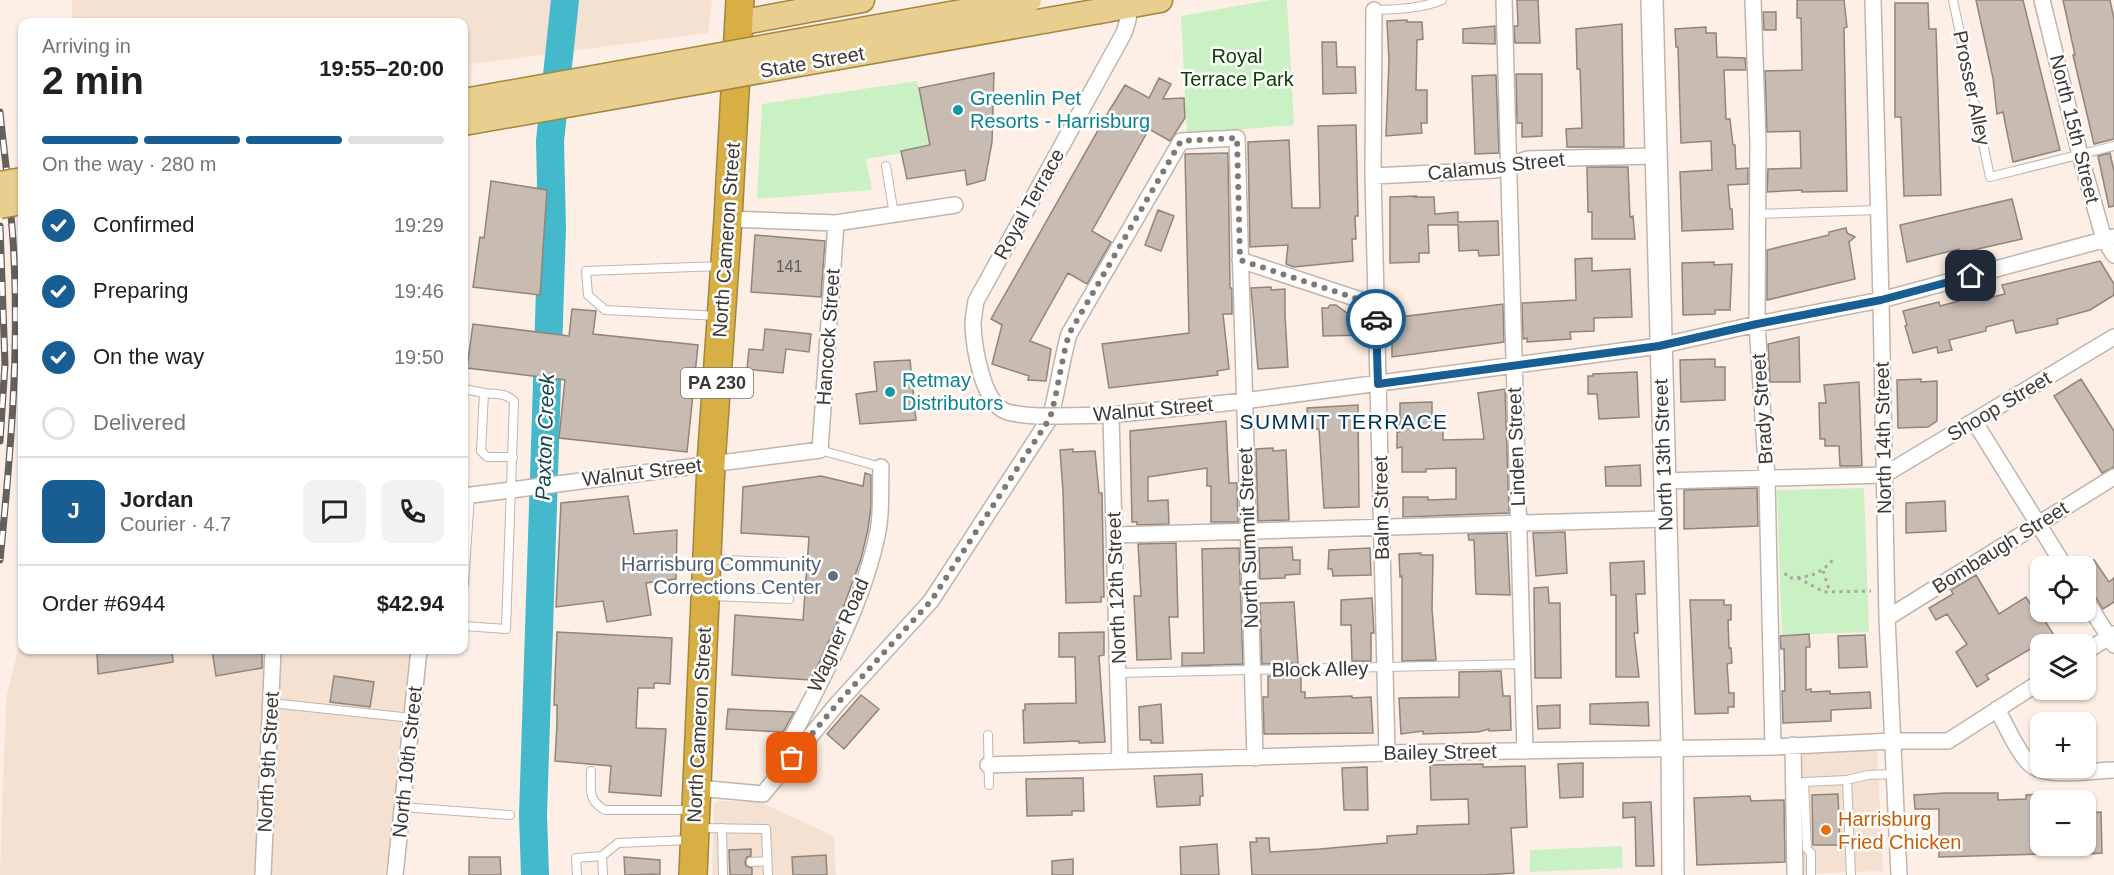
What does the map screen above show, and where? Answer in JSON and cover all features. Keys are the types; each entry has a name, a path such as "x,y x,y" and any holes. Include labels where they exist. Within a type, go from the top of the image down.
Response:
{"highway":[{"name":"North Cameron Street","path":"693,875 711,464 728,219 739,11"}],"main road":[{"path":"739,11 862,0"},
{"name":"State Street","path":"468,100 1029,0"},
{"name":"State Street","path":"468,122 1100,11 1130,3 1160,0"},
{"name":"North 13th Street","path":"1652,0 1659,346 1672,747 1673,875"},
{"path":"0,184 18,181"},
{"path":"0,206 18,203"}],"street":[{"name":"Linden Street","path":"1504,0 1525,751"},
{"name":"Brady Street","path":"1753,0 1758,143 1757,324 1767,480 1773,747"},
{"name":"North 14th Street","path":"1873,0 1886,590 1899,875"},
{"name":"North 15th Street","path":"2042,0 2080,155 2114,255"},
{"name":"Royal Terrace","path":"1004,411 992,398 981,374 973,324 976,301 1124,33 1130,3"},
{"name":"Balm Street","path":"1374,10 1373,176 1387,753"},
{"name":"North Summit Street","path":"1049,417 1058,389 1061,360 1069,334 1181,141 1237,138 1255,758"},
{"name":"Calamus Street","path":"1373,176 1496,170 1527,159 1655,156"},
{"path":"728,219 836,224 955,205"},
{"name":"Hancock Street","path":"820,450 836,224"},
{"name":"Walnut Street","path":"1004,411 1049,417 1111,415 1245,401 1659,346 1881,300 2109,238"},
{"path":"1240,260 1376,305"},
{"name":"Shoop Street","path":"1884,475 2114,337"},
{"name":"North 12th Street","path":"1111,415 1120,761"},
{"path":"695,817 763,794 837,704 931,601 1049,417"},
{"path":"1974,421 2058,556"},
{"name":"Walnut Street","path":"468,495 820,450"},
{"name":"Wagner Road","path":"763,794 860,595 879,530 881,467"},
{"path":"1664,481 1767,480 1884,475"},
{"name":"Bombaugh Street","path":"1887,618 2114,477"},
{"path":"1114,535 1665,519"},
{"path":"2096,615 2112,639 2096,647"},
{"name":"North 9th Street","path":"263,875 273,654"},
{"name":"North 10th Street","path":"395,875 419,654"},
{"name":"Bailey Street","path":"988,765 1387,753 1773,747 1892,741 1948,741 2030,688"},
{"path":"1997,709 2029,764 2037,769 2051,773 2110,768"},
{"path":"1793,746 1795,875"}],"lane":[{"path":"1374,10 1415,8 1442,0"},
{"name":"Prosser Alley","path":"1953,0 1990,177 2080,155"},
{"path":"2080,155 2114,146"},
{"path":"886,166 894,215"},
{"path":"1758,214 1879,210"},
{"path":"721,316 605,310 588,294 586,271 725,266"},
{"path":"468,390 509,396 514,401 506,629 468,626"},
{"path":"484,393 481,451 487,457 513,457"},
{"path":"820,450 881,467"},
{"path":"707,559 790,563"},
{"path":"705,596 789,599"},
{"name":"Block Alley","path":"1118,673 1522,664"},
{"path":"271,703 412,718"},
{"path":"988,735 989,784"},
{"path":"591,771 590,796 597,806 605,810 695,817 722,828 766,829 768,875"},
{"path":"1811,875 1811,853 1807,849 1804,782 1847,780 1868,775 1894,774"},
{"path":"1847,780 1851,875"},
{"path":"402,807 510,815"},
{"path":"577,875 576,858 602,856 618,843 695,817"},
{"path":"722,828 726,862 723,875"},
{"path":"602,856 603,875"},
{"path":"752,862 767,861"}],"path":[{"path":"1769,571 1785,573 1788,578 1809,577 1823,571 1834,559"},
{"path":"1823,571 1830,592"},
{"path":"1798,578 1824,592 1886,590"}],"shaded area":[{"path":"72,0 712,0 708,33 472,64 468,140 468,18 72,18"},
{"path":"18,649 18,654 419,654 412,718 385,875 0,875 6,699"},
{"path":"1877,747 1883,871 1799,874 1795,748"},
{"path":"717,801 760,802 834,836 836,875 712,875 714,804"}],"green space":[{"name":"Royal Terrace Park","path":"1270,0 1287,0 1294,125 1187,134 1181,16"},
{"path":"917,81 930,145 902,150 902,153 866,159 872,190 757,199 762,104"},
{"path":"1864,488 1869,632 1782,635 1777,490"},
{"path":"1622,846 1623,868 1530,872 1530,850"}],"building":[{"path":"1517,0 1538,0 1540,43 1515,43 1514,26 1518,26"},
{"path":"1797,0 1844,0 1847,27 1844,28 1847,191 1767,192 1768,169 1801,168 1800,131 1767,132 1765,71 1802,70 1801,18 1797,18"},
{"path":"1976,0 2023,0 2060,150 2013,162 2003,112 1997,114 1993,78"},
{"path":"2063,0 2110,0 2114,19 2114,139 2094,144"},
{"path":"1895,3 1928,3 1929,29 1936,29 1941,195 1904,196 1901,117 1895,117"},
{"path":"1763,12 1776,12 1776,30 1764,30"},
{"path":"1407,20 1407,22 1422,22 1423,39 1417,40 1416,90 1427,90 1427,123 1421,123 1422,133 1386,136 1389,61 1387,21"},
{"path":"1622,24 1624,147 1567,147 1566,129 1582,128 1576,29"},
{"path":"1495,26 1495,44 1463,43 1463,29"},
{"path":"1706,27 1706,33 1716,33 1717,57 1745,58 1746,70 1724,70 1726,119 1730,119 1733,145 1735,145 1736,169 1748,168 1748,184 1728,185 1733,229 1682,231 1680,172 1712,170 1711,141 1681,143 1678,47 1676,47 1675,29"},
{"path":"1322,42 1336,42 1337,67 1355,67 1356,93 1323,94"},
{"name":"Greenlin Pet Resorts - Harrisburg","path":"994,73 992,142 985,180 967,185 965,170 907,179 901,151 930,145 919,88"},
{"path":"1516,74 1542,74 1542,136 1522,137 1522,123 1517,123"},
{"path":"1496,75 1499,153 1475,154 1472,76"},
{"path":"1159,78 1171,84 1163,99 1184,98 1185,118 1170,141 1149,129 1092,231 1111,242 1087,284 1068,273 1030,341 1051,349 1046,381 1028,380 1029,376 992,364 1002,325 991,319 1109,111 1125,85 1149,98"},
{"path":"1356,125 1358,216 1355,216 1356,239 1352,239 1353,261 1294,267 1286,264 1288,245 1250,247 1248,142 1289,140 1292,208 1320,208 1318,126"},
{"path":"1228,153 1232,314 1223,314 1229,369 1217,371 1218,375 1109,388 1102,344 1189,333 1185,154"},
{"path":"2110,153 2114,171 2114,206 2109,207 2098,156"},
{"path":"1587,167 1628,167 1630,217 1633,216 1635,239 1592,239 1592,212 1588,212"},
{"path":"491,181 547,190 540,295 473,287 480,237 484,238"},
{"path":"1390,197 1434,197 1435,214 1458,212 1458,222 1498,221 1499,255 1479,256 1478,250 1459,251 1458,225 1428,225 1429,253 1419,253 1419,262 1390,263"},
{"path":"2012,199 2022,239 1960,253 1959,249 1907,262 1900,225"},
{"path":"1158,210 1174,216 1161,251 1145,245"},
{"path":"1846,228 1847,233 1855,237 1849,242 1855,279 1767,300 1767,250 1829,235 1829,232"},
{"path":"755,235 825,241 821,297 751,292"},
{"path":"1592,258 1592,271 1630,269 1632,317 1594,318 1594,331 1570,332 1571,339 1527,342 1527,338 1523,339 1522,303 1576,300 1575,259"},
{"path":"2100,261 2114,284 2114,295 2090,310 2057,319 2058,324 2016,333 2013,320 1986,327 1986,331 1949,340 1952,350 1938,353 1937,347 1913,353 1903,311 1939,302 1940,306 1978,296 1979,300 2005,294 2002,285"},
{"path":"1714,262 1714,265 1732,264 1730,310 1715,310 1715,314 1683,315 1682,263"},
{"path":"1271,287 1271,290 1285,289 1288,367 1258,369 1251,288"},
{"path":"1503,304 1504,342 1392,357 1392,318"},
{"path":"1330,305 1336,305 1347,313 1362,312 1363,335 1323,336 1322,308 1328,308"},
{"path":"572,309 596,311 593,334 698,345 687,452 559,438 565,380 468,368 473,324 569,336"},
{"path":"765,329 811,334 809,352 786,349 783,373 747,369 749,349 763,350"},
{"path":"1799,337 1800,382 1770,382 1768,344"},
{"path":"1715,359 1715,367 1725,367 1725,400 1681,402 1680,360"},
{"name":"Retmay Distributors","path":"910,360 916,420 860,424 856,394 877,391 874,362"},
{"path":"1637,372 1639,417 1599,419 1597,394 1588,394 1588,376"},
{"path":"1921,379 1921,382 1937,381 1937,421 1928,427 1898,428 1897,380"},
{"path":"2081,379 2114,431 2114,467 2102,473 2054,396"},
{"path":"1859,382 1862,466 1840,466 1839,446 1825,446 1825,439 1820,439 1819,403 1826,403 1824,385"},
{"path":"1505,389 1509,513 1403,517 1403,497 1428,497 1428,500 1456,499 1456,468 1402,472 1402,447 1397,448 1397,432 1400,432 1400,403 1432,402 1432,428 1443,428 1443,440 1484,439 1478,393"},
{"path":"1358,405 1359,507 1324,508 1319,429 1315,429 1315,421 1307,422 1307,408"},
{"path":"1226,421 1229,483 1237,483 1238,522 1211,522 1211,486 1207,486 1207,468 1148,477 1148,501 1168,500 1169,524 1137,525 1137,522 1132,522 1130,431"},
{"path":"1273,448 1273,451 1286,450 1289,520 1258,521 1256,449"},
{"path":"1073,449 1073,452 1095,451 1099,493 1102,493 1104,597 1101,597 1101,602 1066,603 1060,450"},
{"path":"1640,465 1641,486 1606,486 1605,467"},
{"name":"Harrisburg Community Corrections Center","path":"865,473 871,475 871,507 861,559 839,619 811,680 732,675 735,615 803,620 809,537 741,533 743,487 821,476 863,486"},
{"path":"1757,488 1758,526 1684,529 1684,490"},
{"path":"628,496 634,534 677,530 676,579 646,583 651,615 607,622 603,601 556,607 561,503"},
{"path":"1945,501 1946,531 1906,533 1906,503"},
{"path":"1565,532 1567,573 1536,576 1533,533"},
{"path":"1507,533 1510,595 1476,594 1474,540 1469,540 1468,534"},
{"path":"1176,543 1178,617 1169,617 1171,659 1137,660 1134,596 1141,596 1138,544"},
{"path":"1292,547 1293,560 1300,560 1300,574 1285,575 1285,578 1260,579 1259,548"},
{"path":"1239,548 1243,664 1182,666 1182,653 1204,653 1202,549"},
{"path":"1370,548 1371,575 1333,576 1332,569 1328,569 1329,550"},
{"path":"1421,553 1421,555 1433,555 1432,609 1436,660 1402,661 1402,576 1400,577 1399,554"},
{"path":"1644,561 1645,594 1636,594 1638,633 1634,633 1639,677 1616,677 1616,595 1611,595 1610,563"},
{"path":"2096,563 2109,582 2114,578 2114,602 2103,609 2096,598"},
{"path":"1976,575 1999,614 2026,597 2030,603 2030,622 2046,622 2053,634 2030,634 2030,649 1986,675 1989,679 1977,687 1956,652 1967,644 1947,614 1936,620 1929,608 1953,594 1951,590"},
{"path":"1548,587 1549,603 1560,603 1561,678 1535,678 1534,588"},
{"path":"1372,598 1374,633 1371,633 1371,661 1352,661 1351,625 1341,625 1341,600"},
{"path":"1690,600 1724,600 1724,605 1731,605 1731,620 1728,620 1732,663 1727,664 1729,693 1734,693 1734,707 1728,707 1728,713 1695,714"},
{"path":"1294,602 1298,663 1262,664 1260,603"},
{"path":"557,632 672,638 670,684 654,683 654,688 638,688 636,728 666,729 661,796 609,792 611,766 555,761 557,705 554,705"},
{"path":"1104,632 1104,655 1099,656 1105,742 1024,743 1023,710 1025,710 1025,704 1076,703 1075,657 1059,657 1059,633"},
{"path":"1809,634 1810,647 1806,647 1806,690 1830,691 1830,694 1870,692 1871,708 1831,710 1831,721 1783,723 1784,649 1781,649 1780,636"},
{"path":"1865,635 1867,667 1839,668 1838,636"},
{"path":"97,654 172,654 173,662 98,674"},
{"path":"213,654 262,654 262,668 216,676"},
{"path":"1501,671 1503,696 1510,696 1511,730 1489,731 1489,729 1478,732 1423,734 1423,731 1401,734 1399,698 1459,697 1459,672"},
{"path":"1301,675 1301,692 1305,692 1305,698 1371,697 1373,733 1264,734 1263,697 1268,697 1268,676"},
{"path":"334,676 374,682 370,707 330,702"},
{"path":"861,695 879,709 844,749 827,734"},
{"path":"1648,702 1649,726 1590,724 1590,704"},
{"path":"1161,704 1163,743 1140,740 1139,707"},
{"path":"1560,705 1560,728 1538,729 1537,706"},
{"path":"728,709 794,712 783,732 726,729"},
{"path":"1583,763 1583,797 1560,798 1558,764"},
{"path":"1483,764 1483,767 1525,766 1527,827 1511,828 1514,873 1252,875 1250,842 1257,842 1256,838 1269,838 1270,852 1320,849 1387,843 1387,836 1417,834 1417,826 1469,824 1468,799 1431,800 1430,765"},
{"path":"1367,767 1368,810 1344,810 1342,768"},
{"path":"1202,774 1203,796 1200,796 1200,805 1157,807 1154,776"},
{"path":"1083,778 1084,811 1072,811 1072,815 1027,816 1026,779"},
{"path":"1998,793 1998,800 2026,799 2026,795 2030,795 2030,854 1939,857 1939,809 1915,809 1914,795"},
{"name":"Harrisburg Fried Chicken","path":"1838,794 1840,845 1813,845 1812,795"},
{"path":"1750,796 1751,801 1784,800 1785,862 1697,865 1694,798"},
{"path":"1651,802 1654,866 1636,866 1635,817 1623,818 1623,803"},
{"path":"2096,812 2101,812 2102,853 2096,853"},
{"path":"1217,844 1219,875 1181,875 1180,847"},
{"path":"751,849 751,856 747,857 745,862 746,866 752,868 752,875 730,875 729,850"},
{"path":"826,855 827,875 793,875 792,857"},
{"path":"469,857 500,857 501,875 469,875"},
{"path":"624,857 660,860 660,874 625,875"},
{"path":"1073,859 1073,875 1052,875 1052,861"}],"waterway":[{"name":"Paxton Creek","path":"535,875 533,815 552,228 550,141 565,0"}],"railway":[{"path":"0,112 13,240 15,296 10,447 0,560"},
{"path":"0,226 5,364 0,441"}],"way so far":[{"path":"792,758 837,704 931,601 1050,418 1058,389 1061,360 1069,334 1181,141 1237,138 1240,260 1376,305 1376,319"}],"place":[{"name":"Greenlin Pet Resorts - Harrisburg","path":"958,110"},
{"name":"Retmay Distributors","path":"890,392"},
{"name":"Harrisburg Community Corrections Center","path":"833,576"},
{"name":"Harrisburg Fried Chicken","path":"1826,830"}],"district":[{"name":"SUMMIT TERRACE","path":"1344,422"}],"route":[{"path":"1376,319 1378,384 1659,346 1881,300 1971,276"}]}
